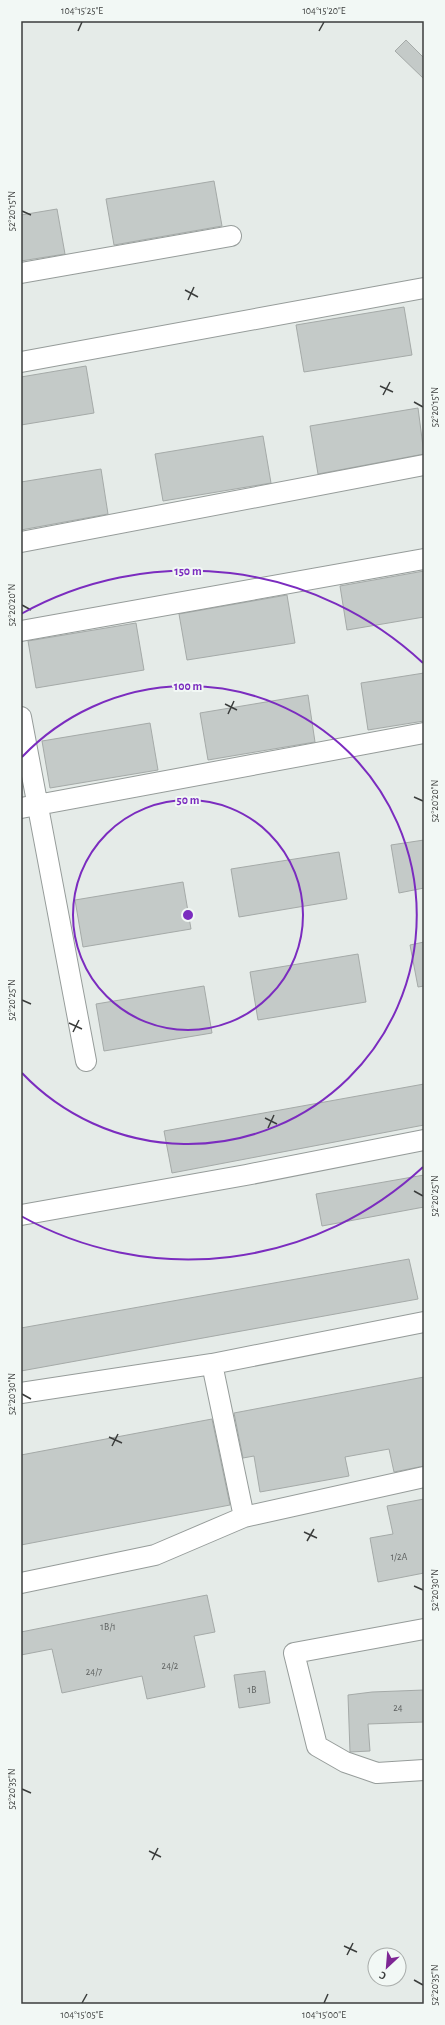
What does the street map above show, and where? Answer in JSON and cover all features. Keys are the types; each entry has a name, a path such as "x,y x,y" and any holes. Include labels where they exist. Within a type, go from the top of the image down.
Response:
{"lane":[{"path":"21,273 231,236"},
{"path":"21,362 424,288"},
{"path":"21,542 424,465"},
{"path":"21,631 424,559"},
{"path":"21,717 29,807 86,1061"},
{"path":"29,807 424,733"},
{"path":"21,1215 202,1184 424,1140"},
{"path":"21,1393 212,1364 424,1322"},
{"path":"212,1364 244,1517"},
{"path":"21,1583 155,1555 244,1517 424,1477"},
{"path":"424,1629 294,1653 317,1746 345,1762 377,1773 424,1770"}],"building":[{"path":"406,40 424,58 424,79 395,51"},
{"path":"214,181 222,226 114,245 106,199"},
{"path":"57,209 65,254 21,261 21,215"},
{"path":"404,307 412,355 304,372 296,325"},
{"path":"86,366 94,413 21,425 21,377"},
{"path":"418,408 424,454 318,474 310,426"},
{"path":"263,436 271,483 163,501 155,454"},
{"path":"101,469 108,514 21,530 21,482"},
{"path":"424,571 424,617 347,630 340,586"},
{"path":"287,595 295,643 187,660 179,614"},
{"path":"136,623 144,670 36,688 28,641"},
{"path":"424,673 424,721 368,730 361,683"},
{"path":"308,695 315,742 208,760 200,713"},
{"path":"150,723 158,770 50,788 42,741"},
{"path":"424,840 424,888 399,893 391,845"},
{"path":"339,852 347,899 239,917 231,869"},
{"path":"183,882 191,929 83,947 75,900"},
{"path":"424,942 424,986 418,987 410,945"},
{"path":"358,954 366,1002 258,1020 250,972"},
{"path":"204,986 212,1033 104,1051 96,1004"},
{"path":"424,1084 424,1125 172,1173 164,1131"},
{"path":"424,1175 424,1207 322,1226 316,1194"},
{"path":"409,1259 418,1299 21,1371 21,1328"},
{"path":"424,1377 424,1466 394,1472 389,1449 345,1457 349,1476 260,1492 254,1456 243,1458 234,1413"},
{"path":"212,1419 230,1505 21,1545 21,1455"},
{"path":"424,1499 424,1573 378,1582 370,1538 393,1534 387,1506"},
{"path":"207,1595 215,1632 194,1636 205,1687 147,1699 142,1676 62,1693 52,1649 21,1655 21,1632"},
{"path":"265,1671 270,1703 239,1708 234,1675"},
{"path":"424,1690 424,1722 368,1724 370,1751 350,1752 348,1695 372,1692"}]}
